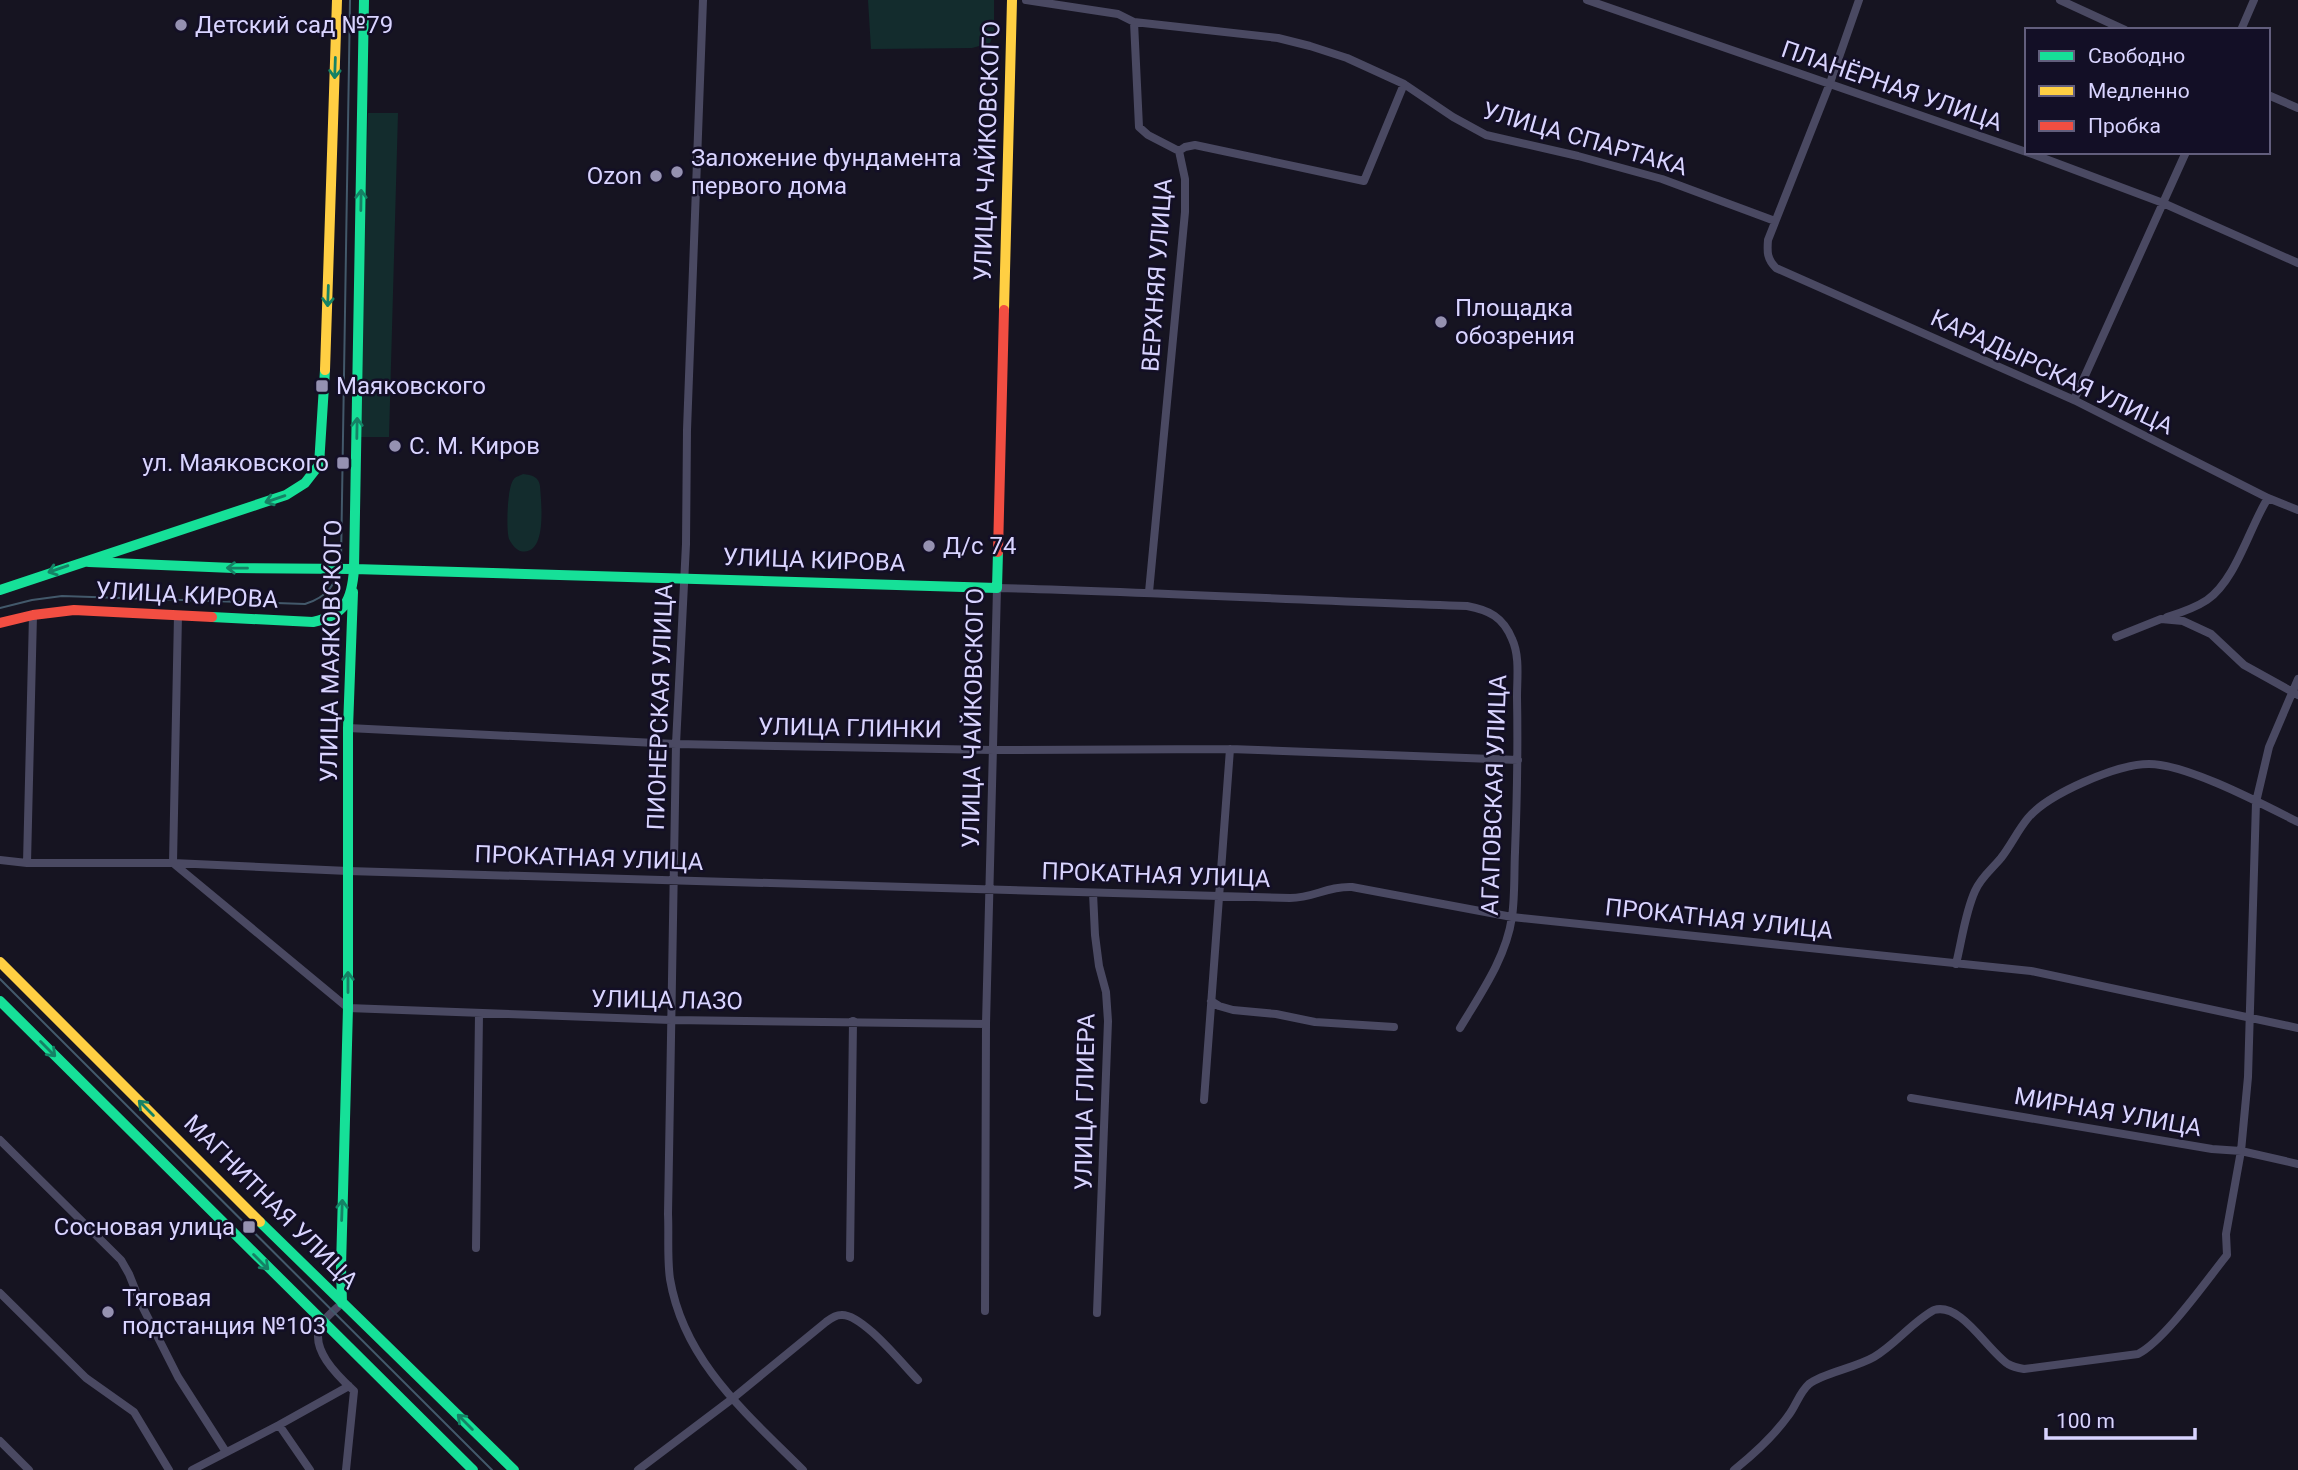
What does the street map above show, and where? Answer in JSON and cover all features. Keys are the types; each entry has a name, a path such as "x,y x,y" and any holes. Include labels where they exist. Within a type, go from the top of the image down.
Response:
{"main road":[{"name":"УЛИЦА МАЯКОВСКОГО","path":"0,590 286,495 299,488 319,466 326,343 337,0"},
{"name":"УЛИЦА МАЯКОВСКОГО","path":"342,1303 348,1008 348,728 354,569 364,0"},
{"name":"УЛИЦА ЧАЙКОВСКОГО","path":"997,587 1012,0"},
{"name":"УЛИЦА КИРОВА","path":"82,561 233,568 813,580 997,587"},
{"name":"УЛИЦА КИРОВА","path":"0,622 74,610 326,621 345,607 353,585"},
{"name":"МАГНИТНАЯ УЛИЦА","path":"0,962 513,1470"},
{"name":"МАГНИТНАЯ УЛИЦА","path":"0,1001 472,1470"}],"street":[{"name":"ПИОНЕРСКАЯ УЛИЦА","path":"703,0 676,744 668,1214 670,1279 684,1326 704,1364 732,1399 803,1470"},
{"name":"УЛИЦА СПАРТАКА","path":"1026,0 1118,14 1134,22 1278,38 1347,58 1404,85 1486,135 1567,153 1662,179 1775,221"},
{"name":"ПЛАНЁРНАЯ УЛИЦА","path":"1587,0 2025,153"},
{"path":"1775,221 1830,83 1859,0"},
{"path":"2060,0 2120,28"},
{"path":"2242,28 2254,0"},
{"path":"1134,22 1139,127 1143,132 1179,151"},
{"name":"ВЕРХНЯЯ УЛИЦА","path":"1149,592 1185,212 1185,179 1179,151 1195,145 1364,181 1404,85"},
{"path":"2270,96 2298,108"},
{"name":"ПЛАНЁРНАЯ УЛИЦА","path":"2027,154 2163,203 2298,264"},
{"path":"2074,400 2185,154"},
{"name":"КАРАДЫРСКАЯ УЛИЦА","path":"1775,221 1768,240 1767,255 1776,268 2074,400 2268,498 2298,510"},
{"path":"2116,636 2210,599 2233,568 2268,498"},
{"name":"УЛИЦА КИРОВА","path":"997,587 1482,609"},
{"name":"УЛИЦА ЧАЙКОВСКОГО","path":"985,1311 986,1024 997,587"},
{"name":"АГАПОВСКАЯ УЛИЦА","path":"1460,1028 1491,976 1512,917 1518,760 1516,649 1505,625 1494,614 1482,609"},
{"path":"27,863 33,615"},
{"path":"178,615 173,863 348,1008"},
{"path":"2161,620 2183,621 2211,634 2244,665 2295,693"},
{"path":"1734,1470 1773,1435 1808,1385 1822,1377 1861,1365 1878,1355 1934,1310 1940,1308 1953,1311 2001,1359 2011,1366 2024,1369 2138,1354 2162,1335 2227,1255 2231,1199 2241,1151 2248,1077 2256,802 2269,747 2295,693 2298,679"},
{"name":"УЛИЦА ГЛИНКИ","path":"348,728 676,744 993,750 1230,749 1518,760"},
{"path":"1204,1100 1230,749"},
{"path":"1956,964 1975,892 1983,877 1999,860 2028,818 2050,800 2111,771 2149,764 2192,775 2298,822"},
{"name":"ПРОКАТНАЯ УЛИЦА","path":"0,860 27,863 173,863 348,871 1219,897 1301,898 1329,888 1352,887 1512,917 2031,971 2298,1028"},
{"name":"УЛИЦА ГЛИЕРА","path":"1093,892 1095,935 1106,992 1108,1021 1097,1313"},
{"path":"1211,1001 1233,1010 1276,1014 1315,1022 1394,1027"},
{"name":"УЛИЦА ЛАЗО","path":"348,1008 671,1020 986,1024"},
{"path":"476,1248 479,1014"},
{"path":"850,1258 853,1021"},
{"name":"МИРНАЯ УЛИЦА","path":"1911,1098 2212,1149 2241,1151 2298,1164"},
{"path":"0,1140 121,1260 178,1377 226,1452"},
{"path":"0,1293 86,1378 134,1412 169,1470"},
{"path":"342,1303 323,1323 318,1337 322,1354 354,1391 346,1470"},
{"path":"638,1470 732,1399 826,1322 840,1315 852,1317 868,1329 918,1380"},
{"path":"192,1470 349,1386"},
{"path":"279,1425 310,1470"},
{"path":"0,1441 29,1470"}],"green space":[{"path":"868,0 994,0 994,32 990,43 972,48 871,49"},
{"path":"368,113 398,113 389,437 358,437"},
{"path":"523,474 537,479 541,493 539,537 529,551 516,549 508,534 510,490 515,478"}],"tram line":[{"path":"0,608 62,596 305,604 320,598 330,589 341,562 350,0"},
{"path":"0,979 492,1470"}],"traffic: fast":[{"path":"212,617 313,622 333,615 349,598 354,569 364,0"},
{"path":"0,590 286,495 305,483 319,465 325,370"},
{"path":"354,569 997,588 998,552"},
{"path":"89,562 233,568 354,569"},
{"path":"342,1303 348,1008 348,728 353,592"},
{"path":"0,1001 473,1470"},
{"path":"260,1222 514,1470"}],"traffic: slow":[{"path":"325,370 337,0"},
{"path":"1004,310 1012,0"},
{"path":"0,962 260,1222"}],"traffic: jam":[{"path":"998,552 1004,310"},
{"path":"0,623 33,615 74,610 212,617"}],"place":[{"name":"Детский сад №79","path":"181,25"},
{"name":"Заложение фундамента первого дома","path":"677,172"},
{"name":"Ozon","path":"656,176"},
{"name":"Площадка обозрения","path":"1441,322"},
{"name":"Маяковского","path":"322,386"},
{"name":"С. М. Киров","path":"395,446"},
{"name":"ул. Маяковского","path":"343,463"},
{"name":"Д/с 74","path":"929,546"},
{"name":"Сосновая улица","path":"249,1227"},
{"name":"Тяговая подстанция №103","path":"108,1312"}]}
